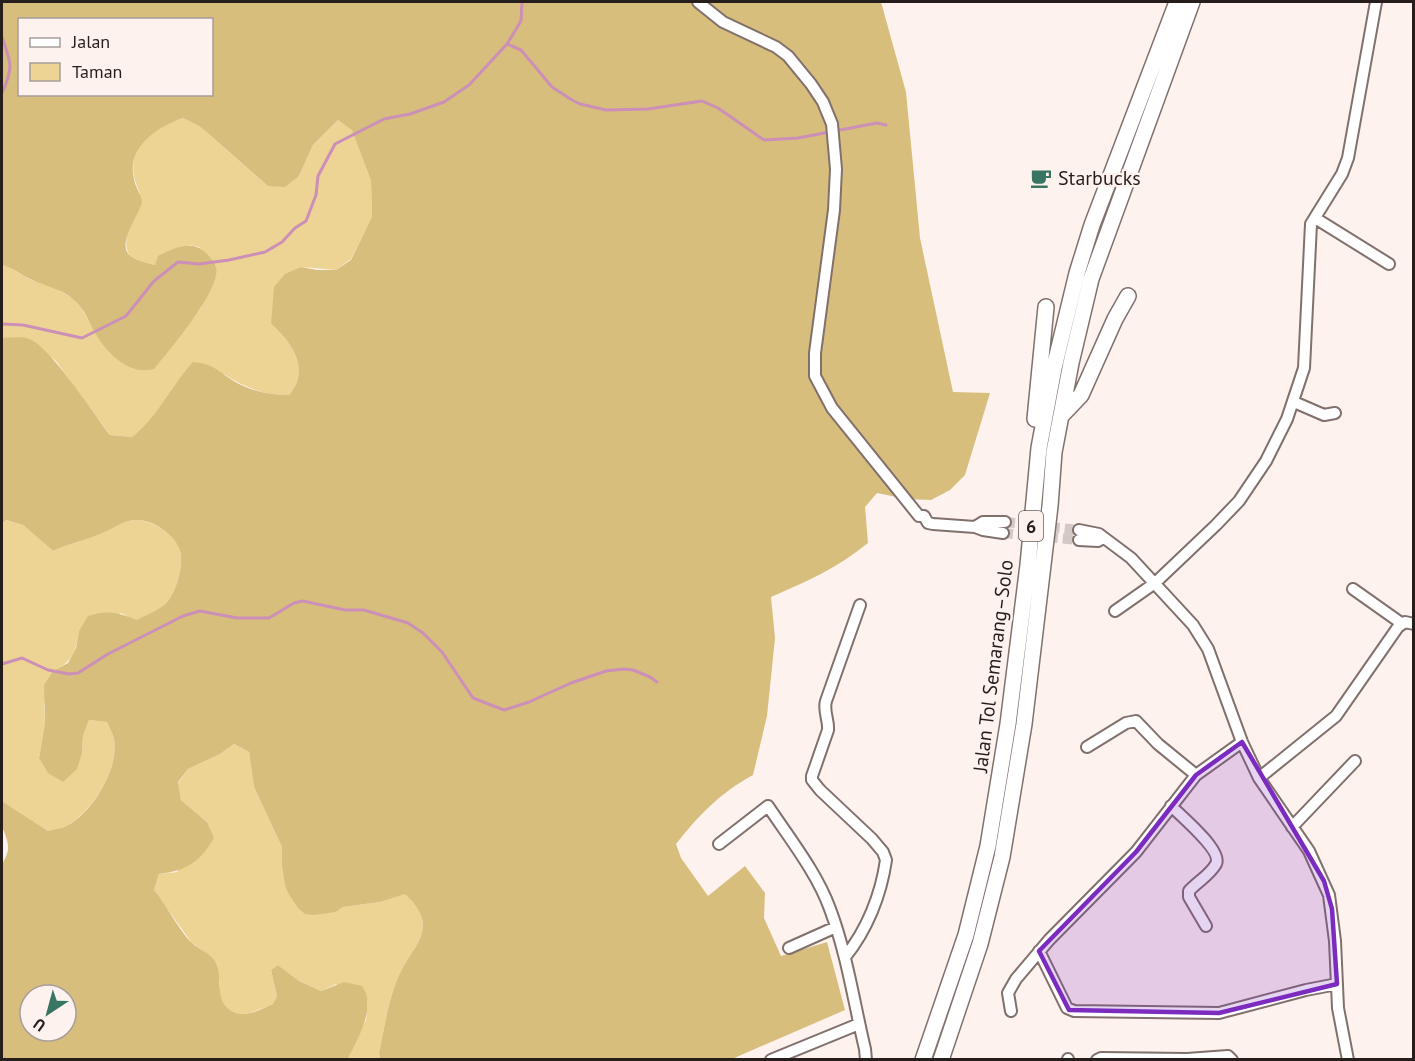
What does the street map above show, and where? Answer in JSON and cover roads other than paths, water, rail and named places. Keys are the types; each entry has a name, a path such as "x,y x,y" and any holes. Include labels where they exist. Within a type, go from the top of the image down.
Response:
{"highway":[{"name":"Jalan Tol Semarang–Solo","path":"923,1059 966,935 988,846 1008,724 1044,417 1077,273 1092,225 1177,2"},
{"name":"Jalan Tol Semarang–Solo","path":"941,1059 992,903 1012,805 1046,541 1054,452 1090,279 1192,2"},
{"path":"1060,416 1082,395 1115,319 1128,296"},
{"path":"1035,488 1032,450 1046,307"}],"street":[{"path":"698,2 723,22 770,44 788,56 817,93 832,124 836,169 834,210 814,353 815,376 832,408 919,516 924,516 928,522 933,524 975,527 983,530 1004,527"},
{"path":"1115,611 1155,583 1239,501 1266,461 1294,402 1304,368 1311,224 1342,174 1348,158 1376,2"},
{"path":"1315,218 1389,264"},
{"path":"1294,402 1324,415 1335,413"},
{"path":"1079,535 1098,541 1103,538 1124,551 1200,635 1242,742 1259,778 1312,857 1329,895 1332,909 1338,1008 1347,1059"},
{"path":"1353,589 1401,623 1413,624"},
{"path":"845,957 856,944 872,912 886,860 879,846 816,785 812,776 828,730 824,707 860,605"},
{"path":"1259,778 1336,716 1401,623"},
{"path":"1087,747 1126,723 1136,721 1158,744 1196,775"},
{"path":"1011,1011 1007,997 1008,989 1039,951 1136,852 1196,775 1242,742"},
{"path":"1292,827 1355,761"},
{"path":"719,844 768,806 808,867 830,908 845,957 866,1059"},
{"path":"1171,806 1214,848 1217,858 1215,866 1189,891 1189,897 1206,926"},
{"path":"789,948 836,927"},
{"path":"1039,951 1067,1008 1074,1011 1219,1013 1337,984"},
{"path":"771,1059 859,1024"},
{"path":"1096,1059 1187,1059 1228,1056 1232,1059"}],"waterway":[{"path":"2,324 23,325 82,338 126,316 154,281 178,262 199,264 229,260 265,252 282,242 295,228 306,221 316,195 318,176 335,144 384,119 410,114 444,102 469,85 507,44 521,21 522,2"},
{"path":"2,37 10,65 2,93"},
{"path":"507,44 521,50 552,87 580,104 606,110 648,109 702,101 718,108 764,140 798,138 877,123 886,125"},
{"path":"2,664 22,658 48,670 69,674 78,673 108,654 183,616 200,611 237,618 269,618 294,603 303,601 345,610 364,610 408,623 423,633 442,652 473,698 504,710 606,671 633,670 657,682"}],"tunnel":[{"path":"1005,522 1079,530"},
{"path":"1003,533 1079,540"}],"place":[{"name":"Starbucks","path":"1041,178"}]}
